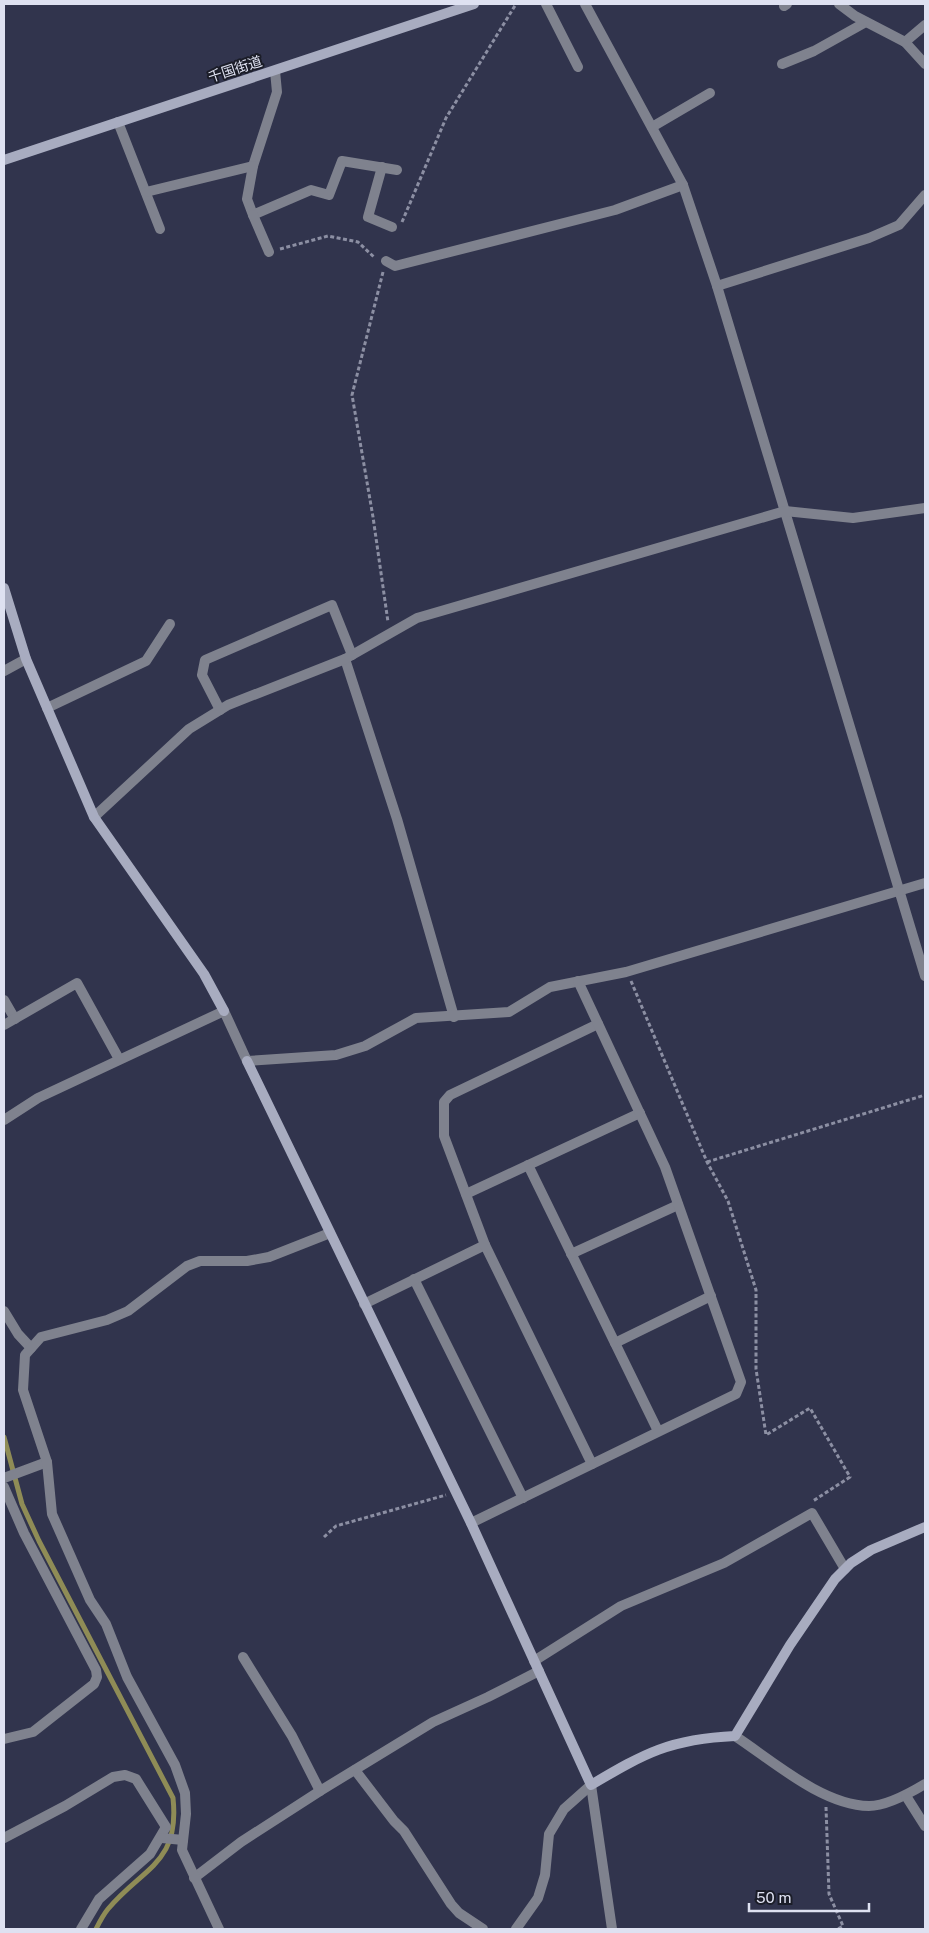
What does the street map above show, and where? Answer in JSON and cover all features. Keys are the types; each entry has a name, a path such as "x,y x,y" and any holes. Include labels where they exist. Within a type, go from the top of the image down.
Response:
{"street":[{"name":"千国街道","path":"4,160 474,4"},
{"path":"546,4 578,67"},
{"path":"585,4 683,185 717,286 925,976"},
{"path":"839,4 866,22 905,42 925,64"},
{"path":"782,64 814,51 866,22"},
{"path":"905,42 925,25"},
{"path":"269,252 247,199 252,166 277,92 275,71"},
{"path":"652,127 710,93"},
{"path":"118,122 160,229"},
{"path":"254,215 311,190 329,195 342,161 397,170"},
{"path":"146,192 252,166"},
{"path":"382,167 368,217 396,226"},
{"path":"386,261 395,266 615,210 683,185"},
{"path":"717,286 869,238 899,225 925,195"},
{"path":"94,816 189,729 228,705 348,657 390,635 417,618 785,511 853,518 925,508"},
{"path":"4,588 26,659 94,816 204,974 224,1011 471,1523 539,1671 591,1786 612,1929"},
{"path":"220,710 202,675 205,660 332,605 397,819 454,1017"},
{"path":"48,708 146,661 170,624"},
{"path":"4,671 26,659"},
{"path":"247,1062 336,1055 365,1046 416,1018 509,1012 550,987 626,972 899,889 925,883"},
{"path":"471,1523 736,1394 741,1382 665,1167 578,981"},
{"path":"4,1025 77,983 119,1058"},
{"path":"4,1000 15,1019"},
{"path":"4,1120 38,1098 119,1058 224,1011"},
{"path":"592,1464 485,1245 444,1136 444,1102 450,1095 598,1024"},
{"path":"466,1194 640,1113"},
{"path":"528,1165 658,1432"},
{"path":"571,1254 678,1205"},
{"path":"219,1929 182,1850 186,1814 185,1793 176,1765 127,1676 106,1624 90,1600 52,1514 46,1462 23,1390 25,1355 41,1337 107,1320 128,1310 187,1266 200,1261 247,1261 269,1258 330,1233"},
{"path":"364,1304 485,1245"},
{"path":"414,1279 522,1498"},
{"path":"615,1343 711,1296"},
{"path":"4,1311 18,1334 31,1348"},
{"path":"6,1477 46,1462"},
{"path":"4,1487 24,1534 96,1670 97,1678 94,1684 33,1732 4,1739"},
{"path":"534,1660 621,1606 724,1563 812,1512 845,1569"},
{"path":"735,1736 790,1645 835,1579 845,1569 872,1550 925,1527"},
{"path":"243,1657 292,1736 320,1791"},
{"path":"194,1878 242,1842 320,1791 433,1722 539,1671"},
{"path":"516,1929 538,1898 545,1875 549,1834 564,1809 591,1786 639,1757 680,1742 700,1738 735,1736 826,1796 870,1806 906,1796 925,1784"},
{"path":"355,1770 394,1821 404,1831 451,1904 459,1913 483,1929"},
{"path":"4,1838 65,1806 113,1777 125,1775 136,1779 166,1827 162,1838 150,1854 99,1899 81,1929"},
{"path":"906,1796 925,1826"},
{"path":"162,1838 183,1840"}],"path":[{"path":"396,226 446,118 516,4"},
{"path":"269,252 328,236 358,242 379,262 386,261 352,395 373,518 390,635"},
{"path":"626,972 707,1162 728,1201 756,1290 756,1369 766,1435 810,1408 850,1477 807,1505 812,1512"},
{"path":"707,1162 925,1095"},
{"path":"324,1537 336,1526 456,1492"},
{"path":"826,1796 829,1894 843,1926 838,1929"}],"waterway":[{"path":"4,1437 22,1504 39,1541 173,1798 174,1820 171,1837 165,1851 146,1873 108,1909 96,1929"}]}
